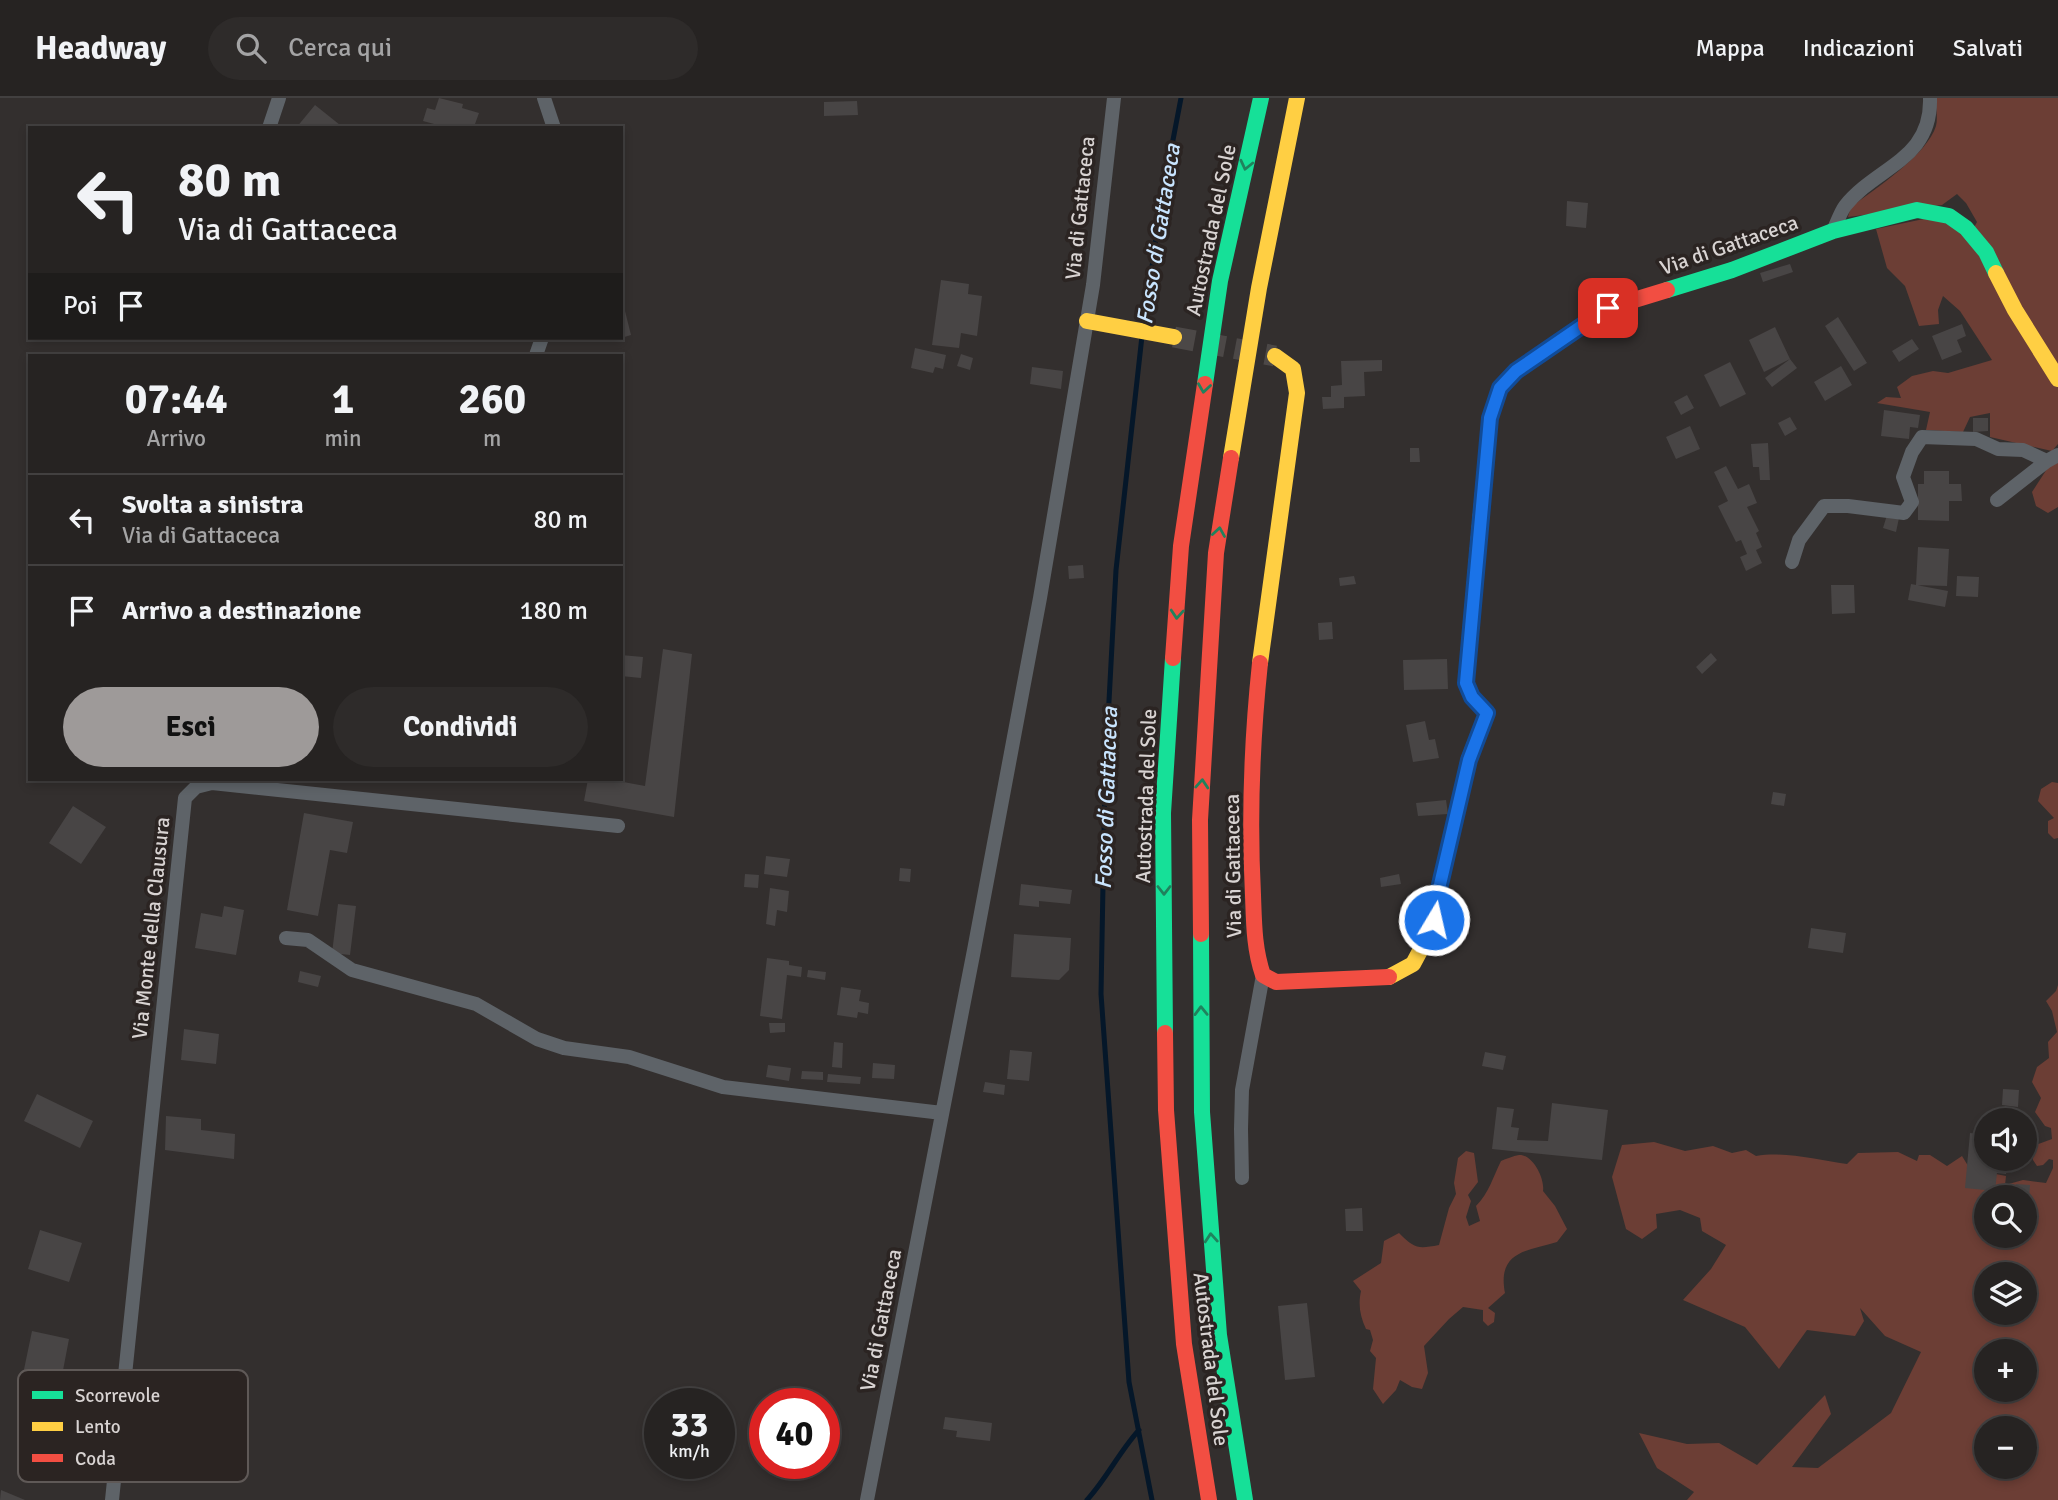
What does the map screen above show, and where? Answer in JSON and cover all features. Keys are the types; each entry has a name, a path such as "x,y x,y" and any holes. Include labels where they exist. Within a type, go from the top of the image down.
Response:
{"main road":[{"name":"Autostrada del Sole","path":"1209,1500 1184,1344 1166,1110 1163,813 1181,546 1220,281 1261,98"},
{"name":"Autostrada del Sole","path":"1245,1500 1219,1335 1202,1112 1200,820 1216,553 1259,288 1297,98"},
{"name":"Via di Gattaceca","path":"1275,356 1293,369 1297,393 1260,666 1254,737 1251,863 1256,954 1263,975 1276,982 1389,977 1403,972 1413,964 1434,920 1456,808 1469,760 1487,713 1472,697 1466,683 1490,418 1500,388 1516,371 1608,308 1732,270 1833,231 1917,210 1949,216 1966,228 1986,252 2015,310 2058,379"},
{"path":"1087,321 1174,337"}],"street":[{"path":"271,126 279,98"},
{"path":"544,98 553,126"},
{"name":"Via di Gattaceca","path":"867,1500 1040,598 1093,285 1114,98"},
{"path":"1833,231 1848,203 1908,154 1924,135 1931,113 1930,98"},
{"path":"1792,562 1799,540 1824,506 1904,513 1912,502 1903,477 1912,452 1922,437 1976,439 1998,449 2023,450 2053,458"},
{"path":"1997,500 2053,458"},
{"name":"Via Monte della Clausura","path":"126,1370 185,798 196,787 212,783 618,826"},
{"path":"286,939 308,940 352,970 476,1004 537,1039 564,1048 629,1057 723,1087 942,1113"},
{"path":"1242,1178 1242,1090 1263,975"},
{"name":"Via Monte della Clausura","path":"112,1500 114,1482"}],"shaded area":[{"path":"1935,98 2058,98 2058,444 2052,451 1990,437 1990,413 1970,417 1963,432 1926,430 1930,412 1877,403 1886,397 1901,398 1897,387 1912,376 1933,371 1948,373 1992,360 1960,311 1943,296 1938,310 1939,324 1919,326 1905,286 1887,268 1876,229 1933,217 1971,233 1977,222 1957,194 1942,205 1848,217 1851,207 1900,170 1931,137 1937,123"},
{"path":"2056,455 2058,507 2048,513 2036,506 2032,492"},
{"path":"2052,782 2058,783 2058,838 2054,839 2048,833 2048,821 2054,818 2038,801 2041,789"},
{"path":"2058,985 2058,1500 1687,1500 1694,1492 1657,1468 1639,1433 1687,1444 1719,1443 1757,1465 1825,1395 1831,1414 1792,1467 1818,1468 1891,1413 1921,1352 1885,1336 1860,1308 1864,1321 1855,1336 1807,1330 1779,1369 1745,1327 1683,1300 1711,1269 1726,1245 1702,1231 1700,1218 1680,1210 1656,1214 1657,1228 1642,1239 1626,1229 1612,1177 1622,1145 1654,1142 1685,1151 1713,1146 1732,1153 1746,1150 1756,1156 1790,1155 1847,1164 1858,1153 1898,1152 1917,1161 1919,1155 1930,1155 1947,1166 1962,1156 1974,1171 2006,1176 2005,1185 2023,1180 2046,1183 2053,1168 2053,1160 2049,1159 2043,1165 2037,1166 2037,1145 2052,1139 2051,1128 2045,1126 2037,1115 2041,1098 2032,1082 2037,1067 2049,1058 2048,1042 2057,1032 2052,1011 2046,1001"},
{"path":"1466,1151 1474,1153 1478,1182 1468,1195 1471,1201 1466,1217 1469,1226 1480,1221 1476,1206 1488,1190 1501,1161 1519,1155 1529,1159 1537,1168 1543,1191 1555,1206 1567,1229 1557,1242 1525,1251 1510,1261 1505,1269 1505,1293 1488,1308 1495,1313 1494,1322 1488,1326 1483,1321 1483,1310 1463,1307 1424,1346 1428,1373 1422,1389 1400,1380 1396,1390 1383,1404 1373,1389 1376,1358 1370,1351 1373,1340 1361,1315 1361,1291 1353,1281 1381,1263 1384,1241 1399,1233 1417,1246 1439,1245 1449,1208 1456,1194 1454,1183 1458,1158"}],"building":[{"path":"439,98 463,104 462,108 479,113 475,124 480,126 434,126 423,121 427,108 435,110"},
{"path":"857,101 858,115 824,116 824,102"},
{"path":"315,105 340,125 339,126 298,126"},
{"path":"1567,201 1588,203 1586,228 1566,226"},
{"path":"1790,264 1793,272 1763,282 1760,273"},
{"path":"941,280 969,284 968,294 982,296 977,336 961,333 959,348 932,345"},
{"path":"623,312 631,335 623,337"},
{"path":"1838,317 1867,363 1854,371 1825,326"},
{"path":"1962,324 1966,336 1957,340 1962,352 1942,360 1932,336"},
{"path":"1775,327 1790,359 1764,372 1749,340"},
{"path":"1912,339 1919,349 1899,362 1892,351"},
{"path":"915,348 946,355 943,369 935,367 933,373 911,368"},
{"path":"961,354 973,358 970,370 957,366"},
{"path":"1790,359 1797,368 1772,387 1765,378"},
{"path":"1382,360 1382,371 1364,372 1365,396 1344,397 1344,408 1323,409 1322,397 1331,397 1331,386 1342,385 1341,361"},
{"path":"1730,362 1746,394 1720,407 1704,375"},
{"path":"1841,366 1852,385 1825,401 1814,382"},
{"path":"1032,367 1063,371 1061,389 1030,384"},
{"path":"1687,395 1694,408 1681,415 1674,402"},
{"path":"1884,410 1920,415 1918,428 1910,427 1909,439 1881,436"},
{"path":"1790,417 1797,429 1785,436 1778,423"},
{"path":"1973,418 1988,418 1988,431 1973,432"},
{"path":"1690,426 1700,449 1676,459 1666,437"},
{"path":"1768,443 1770,480 1760,480 1759,467 1753,467 1751,444"},
{"path":"1410,448 1419,448 1420,462 1410,462"},
{"path":"1726,466 1738,489 1749,484 1757,503 1747,507 1759,531 1756,533 1762,547 1756,550 1762,563 1746,571 1740,557 1747,554 1741,540 1736,542 1718,506 1728,501 1714,472"},
{"path":"1924,471 1949,471 1949,484 1961,484 1962,501 1949,501 1949,521 1918,520 1918,484 1924,484"},
{"path":"1887,515 1899,518 1896,532 1883,528"},
{"path":"1918,547 1949,549 1947,586 1916,585"},
{"path":"1083,565 1084,578 1069,579 1068,566"},
{"path":"1354,576 1356,584 1340,586 1339,578"},
{"path":"1957,576 1979,577 1978,597 1956,596"},
{"path":"1911,584 1948,591 1945,607 1908,600"},
{"path":"1831,585 1854,585 1855,613 1832,614"},
{"path":"1332,622 1333,639 1319,640 1318,623"},
{"path":"663,649 692,654 674,817 584,801 588,781 618,781 645,786"},
{"path":"1711,653 1717,660 1702,674 1696,667"},
{"path":"623,655 643,657 641,678 623,676"},
{"path":"1447,659 1448,689 1404,690 1403,660"},
{"path":"1425,721 1429,740 1435,739 1439,758 1413,762 1406,725"},
{"path":"1773,792 1786,794 1784,806 1771,804"},
{"path":"1446,800 1448,814 1418,816 1416,803"},
{"path":"73,806 106,827 81,864 49,843"},
{"path":"304,813 353,822 347,853 330,850 318,916 287,910"},
{"path":"766,856 790,859 787,877 764,874"},
{"path":"900,868 911,869 910,882 899,881"},
{"path":"745,874 759,875 758,888 744,887"},
{"path":"1399,874 1401,884 1381,887 1380,878"},
{"path":"1021,884 1072,890 1070,904 1039,901 1039,907 1019,905"},
{"path":"770,888 789,891 787,912 777,910 775,926 766,924"},
{"path":"338,904 356,906 350,955 332,953"},
{"path":"224,906 244,910 236,955 195,948 201,913 222,917"},
{"path":"1811,928 1846,933 1843,953 1808,948"},
{"path":"1014,934 1071,938 1069,970 1059,980 1011,977"},
{"path":"767,958 789,961 789,965 802,967 801,977 787,975 782,1019 760,1016"},
{"path":"808,970 826,972 825,980 807,977"},
{"path":"300,971 321,976 318,987 298,982"},
{"path":"841,987 861,990 859,1001 869,1003 868,1014 858,1012 857,1018 837,1015"},
{"path":"769,1023 785,1023 785,1032 770,1033"},
{"path":"184,1029 219,1034 216,1064 181,1060"},
{"path":"834,1042 843,1043 842,1068 832,1067"},
{"path":"1010,1050 1032,1052 1029,1081 1007,1079"},
{"path":"1485,1052 1506,1056 1503,1070 1482,1066"},
{"path":"873,1063 895,1065 894,1079 872,1078"},
{"path":"768,1065 791,1068 789,1081 766,1077"},
{"path":"802,1071 823,1072 823,1080 801,1079"},
{"path":"828,1074 861,1077 860,1084 827,1082"},
{"path":"985,1082 1005,1085 1004,1095 983,1092"},
{"path":"2003,1089 2019,1090 2018,1107 2002,1105"},
{"path":"37,1094 93,1121 80,1148 24,1121"},
{"path":"1552,1103 1608,1110 1602,1160 1492,1149 1497,1107 1514,1109 1511,1127 1519,1128 1517,1140 1548,1141"},
{"path":"166,1116 201,1119 201,1130 235,1134 234,1159 165,1150"},
{"path":"1970,1133 1974,1134 1974,1171 2007,1171 2006,1174 1997,1173 1996,1185 1974,1185 1974,1189 1965,1188"},
{"path":"1362,1208 1363,1231 1346,1231 1345,1209"},
{"path":"40,1230 82,1243 69,1282 28,1269"},
{"path":"1307,1303 1315,1377 1285,1380 1278,1306"},
{"path":"32,1331 69,1339 63,1370 24,1370"},
{"path":"945,1417 992,1423 990,1441 956,1437 957,1431 943,1429"},
{"path":"1,1490 25,1500 0,1500"}],"waterway":[{"name":"Fosso di Gattaceca","path":"1144,326 1160,208 1181,98"},
{"name":"Fosso di Gattaceca","path":"1142,336 1116,570 1105,776 1101,994 1129,1382 1152,1500"},
{"path":"1087,1500 1139,1430"}],"tunnel":[{"path":"1174,337 1275,356"}],"traffic: fast":[{"path":"1205,384 1220,281 1261,98"},
{"path":"1667,290 1732,270 1833,231 1917,210 1949,216 1966,228 1986,252 1996,273"},
{"path":"1165,1033 1163,813 1173,658"},
{"path":"1201,934 1202,1112 1219,1335 1245,1500"}],"traffic: slow":[{"path":"1231,458 1259,288 1297,98"},
{"path":"1996,273 2015,310 2058,379"},
{"path":"1087,321 1174,337"},
{"path":"1260,663 1297,393 1293,369 1275,356"},
{"path":"1389,977 1413,964 1428,936 1469,759 1487,713 1472,697 1466,683 1481,513"}],"traffic: jam":[{"path":"1481,513 1490,418 1500,388 1516,371 1608,308 1667,290"},
{"path":"1173,658 1181,546 1205,384"},
{"path":"1201,934 1200,820 1216,553 1231,458"},
{"path":"1260,663 1253,750 1251,837 1255,936 1263,975 1276,982 1389,977"},
{"path":"1165,1033 1166,1110 1184,1344 1209,1500"}],"route":[{"path":"1434,920 1456,808 1469,760 1487,713 1472,697 1466,683 1490,418 1500,388 1516,371 1608,308"}]}
